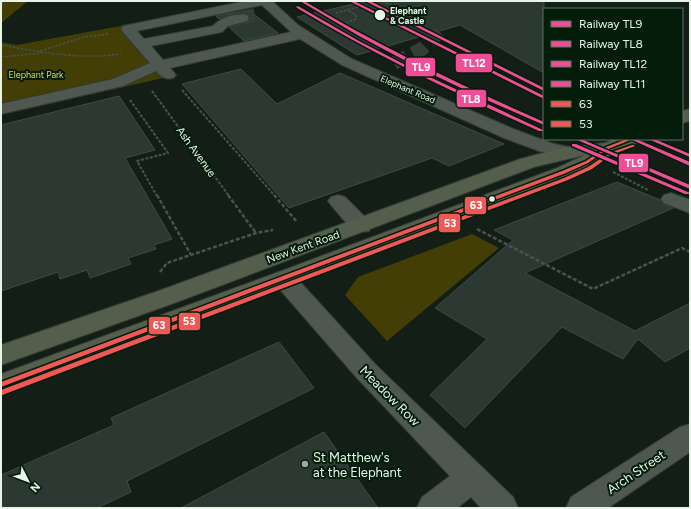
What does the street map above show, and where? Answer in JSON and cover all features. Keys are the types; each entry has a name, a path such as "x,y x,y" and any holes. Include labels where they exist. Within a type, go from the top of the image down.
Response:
{"highway":[{"name":"New Kent Road","path":"1,385 577,167 607,148 628,140"},
{"name":"New Kent Road","path":"1,355 117,315 362,226 473,182 566,152 583,148 607,148"}],"street":[{"name":"Elephant Road","path":"264,1 293,28 335,55 510,134 545,147 566,152"},
{"path":"164,70 128,29 264,1"},
{"path":"144,47 217,29 223,23 274,11"},
{"path":"1,109 124,81 154,67 164,70 302,34"},
{"path":"372,73 388,65"},
{"path":"671,199 690,207"},
{"path":"338,201 362,226"},
{"name":"Meadow Row","path":"284,278 366,371 502,508"},
{"name":"Arch Street","path":"582,508 690,436"},
{"path":"433,508 472,478"}],"path":[{"path":"1,4 6,1"},
{"path":"382,1 405,12"},
{"path":"336,13 358,7"},
{"path":"335,27 356,19 356,15 347,10"},
{"path":"38,52 84,37 104,35 128,29"},
{"path":"1,45 73,58 101,55 108,57 144,47"},
{"path":"1,57 46,53"},
{"path":"164,70 297,222"},
{"path":"124,81 168,153 137,161 191,255"},
{"name":"Ash Avenue","path":"124,81 146,83 256,234"},
{"path":"613,172 642,188"},
{"path":"475,228 593,289 682,248 690,252"},
{"path":"158,276 167,264"}],"green space":[{"path":"1,1 28,1 1,23"},
{"name":"Elephant Park","path":"126,25 141,50 163,78 1,115 1,42 17,45"},
{"path":"472,234 499,248 387,341 345,295 358,277"}],"building":[{"path":"367,1 544,1 543,72 460,25 357,55 297,17"},
{"path":"248,10 278,33 244,41 229,27 247,22 250,19 248,14 233,14 219,19 216,16"},
{"path":"241,69 277,104 340,73 504,144 449,166 432,158 289,208 182,84"},
{"path":"119,96 155,150 125,158 172,239 154,245 156,249 128,258 131,264 90,278 87,270 60,279 58,272 1,291 1,125"},
{"path":"617,182 660,200 663,204 673,208 525,273 635,331 690,303 690,348 665,362 638,339 623,359 562,327 465,428 430,395 487,339 435,308 513,240 494,230"},
{"path":"279,342 314,388 127,481 131,492 97,508 1,508 1,475 114,425 111,418"},
{"name":"St Matthew's at the Elephant","path":"324,432 378,508 181,508"}],"tunnel":[{"path":"242,18 255,15"},
{"path":"394,63 422,49 444,28"}],"rail line":[{"name":"TL9","path":"302,1 391,52 543,124"},
{"name":"TL12","path":"351,1 543,97"},
{"name":"TL11","path":"367,1 543,89"},
{"name":"TL8","path":"298,7 387,58 541,130"},
{"name":"TL9","path":"579,140 690,187"},
{"name":"TL12","path":"634,140 690,164"},
{"name":"TL11","path":"652,140 690,156"},
{"name":"TL8","path":"574,145 687,193"}],"transit line":[{"name":"63","path":"1,385 564,172 587,162 607,148 628,140"},
{"name":"53","path":"3,392 566,179 590,168 610,154 633,146"}],"place":[{"name":"Elephant & Castle","path":"380,15"},
{"name":"St Matthew's at the Elephant","path":"305,464"}]}
